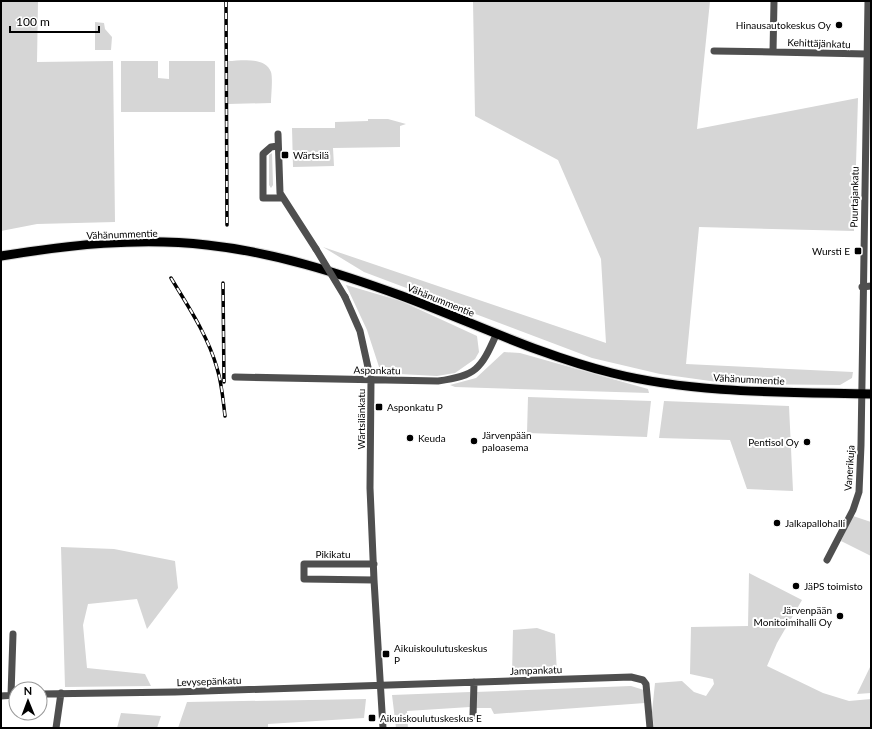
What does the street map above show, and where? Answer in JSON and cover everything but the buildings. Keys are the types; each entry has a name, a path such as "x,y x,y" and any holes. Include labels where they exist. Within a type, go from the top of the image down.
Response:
{"main road":[{"name":"Vähänummentie","path":"1,256 92,245 148,243 206,245 273,256 317,268 401,296 496,335 560,358 613,373 642,379 707,387 871,394"}],"street":[{"name":"Kehittäjänkatu","path":"774,1 773,52 867,54"},
{"name":"Puurtajankatu","path":"861,394 868,1"},
{"path":"714,51 773,52"},
{"name":"Wärtsilänkatu","path":"278,134 280,187 282,198 316,249 345,297 360,331 371,381 370,488 383,728"},
{"path":"278,146 271,147 263,154 263,198 282,198"},
{"path":"862,287 871,286"},
{"name":"Asponkatu","path":"235,377 371,381 438,381 456,378 474,371 486,359 496,335"},
{"name":"Vanerikuja","path":"828,560 859,492 861,394"},
{"name":"Pikikatu","path":"374,564 304,564 304,579 374,580"},
{"path":"13,634 14,681"},
{"name":"Jampankatu","path":"380,686 637,678 643,680 648,690 650,728"},
{"path":"473,716 474,682"},
{"name":"Levysepänkatu","path":"48,694 175,692 380,686"},
{"path":"56,728 61,693"}],"shaded area":[{"path":"1,1 38,1 37,62 113,61 115,222 37,224 1,231"},
{"path":"473,1 710,1 697,129 858,98 854,231 699,227 686,364 853,372 852,378 840,385 732,384 660,374 592,358 364,272 323,247 606,343 601,259 558,160 475,116"},
{"path":"95,22 104,23 105,29 112,37 111,50 95,50"},
{"path":"252,60 258,61 268,67 272,75 271,103 228,104 228,61"},
{"path":"121,61 158,61 158,78 169,79 169,61 215,61 215,112 121,112"},
{"path":"368,119 388,119 406,124 400,126 400,147 333,148 334,166 293,167 292,128 335,128 335,122 368,121"},
{"path":"272,153 273,185 271,188 269,185 269,155"},
{"path":"346,285 401,301 477,336 479,352 475,359 455,373 437,376 381,373 367,330"},
{"path":"504,352 520,353 648,389 649,393 455,387 450,385 476,378"},
{"path":"528,397 651,401 647,437 527,433"},
{"path":"664,401 789,406 793,491 747,489 730,440 659,438"},
{"path":"853,516 871,522 871,556 841,541"},
{"path":"61,547 114,549 175,561 178,588 147,629 137,599 88,604 83,625 87,668 145,674 151,686 65,687"},
{"path":"749,573 802,600 777,643 767,666 823,693 849,701 871,699 871,728 654,728 652,712 655,683 682,681 694,692 706,696 714,684 713,679 690,674 691,627 748,626"},
{"path":"537,628 555,634 557,674 512,675 513,630"},
{"path":"871,665 871,693 857,694"},
{"path":"631,686 644,690 645,703 494,714 491,708 475,708 475,692"},
{"path":"470,692 470,707 407,711 408,728 396,728 392,695"},
{"path":"366,699 364,718 268,724 268,728 178,728 187,702"},
{"path":"121,713 161,716 157,728 117,728"}],"railway":[{"path":"226,1 227,225"},
{"path":"171,278 197,322 213,356 220,380 225,416"},
{"path":"223,283 224,382"}],"place":[{"name":"Hinausautokeskus Oy","path":"839,25"},
{"name":"Wärtsilä","path":"285,155"},
{"name":"Wursti E","path":"858,251"},
{"name":"Asponkatu P","path":"379,407"},
{"name":"Keuda","path":"410,438"},
{"name":"Järvenpään paloasema","path":"474,441"},
{"name":"Pentisol Oy","path":"807,442"},
{"name":"Jalkapallohalli","path":"777,523"},
{"name":"JäPS toimisto","path":"796,586"},
{"name":"Järvenpään Monitoimihalli Oy","path":"840,616"},
{"name":"Aikuiskoulutuskeskus P","path":"386,654"},
{"name":"Aikuiskoulutuskeskus E","path":"372,718"}]}
